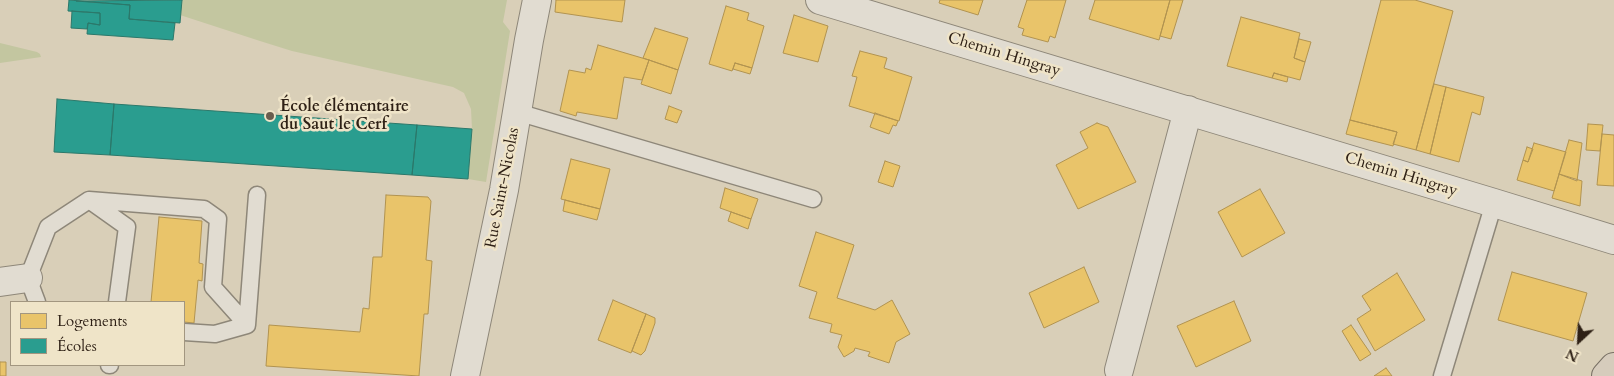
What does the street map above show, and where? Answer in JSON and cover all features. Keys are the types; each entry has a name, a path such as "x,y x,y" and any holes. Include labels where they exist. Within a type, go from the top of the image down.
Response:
{"main road":[{"path":"1606,376 1614,367"}],"street":[{"name":"Rue Saint-Nicolas","path":"465,376 504,190 537,0"},
{"name":"Chemin Hingray","path":"820,0 1614,240"},
{"path":"1120,370 1188,110"},
{"path":"0,282 33,290"}],"lane":[{"path":"517,112 813,200"},
{"path":"247,325 257,195"},
{"path":"33,290 48,227 89,200 204,209 218,219 213,287 247,325"},
{"path":"89,200 127,228 117,301"},
{"path":"1442,376 1494,203"},
{"path":"185,332 215,334 247,325"}],"green space":[{"path":"182,0 507,0 503,22 510,31 486,182 468,179 472,129 471,109 464,93 453,87 292,51 180,15"},
{"path":"0,43 37,52 41,57 0,63"}],"building: Logements":[{"path":"556,0 625,0 622,22 555,12"},
{"path":"940,0 983,0 978,15 939,3"},
{"path":"1027,0 1066,0 1055,38 1050,36 1048,42 1022,35 1024,29 1018,27"},
{"path":"1095,0 1170,0 1159,40 1089,19"},
{"path":"1170,0 1183,0 1171,39 1160,36"},
{"path":"1381,0 1415,0 1453,11 1416,150 1393,144 1397,132 1350,120"},
{"path":"726,6 749,13 747,20 764,26 752,68 735,63 732,71 709,64"},
{"path":"794,15 828,26 818,62 783,53"},
{"path":"1241,17 1300,33 1294,58 1305,62 1300,80 1274,73 1272,78 1227,66"},
{"path":"655,28 688,38 678,70 643,58"},
{"path":"1299,39 1311,42 1305,62 1294,58"},
{"path":"598,45 649,60 642,80 624,77 617,119 577,112 576,116 560,111 569,70 585,73 586,68 591,70"},
{"path":"860,51 887,58 884,68 912,77 899,121 849,106 857,77 852,76"},
{"path":"649,60 678,70 671,94 641,84"},
{"path":"735,63 752,68 750,74 733,69"},
{"path":"1274,73 1288,77 1287,82 1272,78"},
{"path":"1434,84 1446,87 1430,154 1416,150"},
{"path":"1446,87 1484,97 1480,115 1472,112 1459,162 1430,154"},
{"path":"669,106 682,111 677,123 665,119"},
{"path":"875,113 898,121 896,126 893,125 889,134 870,127"},
{"path":"1350,120 1397,132 1393,146 1346,134"},
{"path":"1097,123 1108,127 1136,182 1078,209 1056,165 1088,148 1080,132"},
{"path":"1588,124 1603,125 1600,151 1586,150"},
{"path":"1602,134 1614,135 1614,186 1597,185"},
{"path":"1569,140 1582,143 1577,181 1559,174"},
{"path":"1534,143 1566,152 1554,191 1517,180 1523,160 1528,162"},
{"path":"1527,147 1533,149 1528,162 1523,160"},
{"path":"571,159 610,169 600,209 561,199"},
{"path":"885,161 900,166 893,187 878,182"},
{"path":"1559,174 1582,181 1580,206 1552,198"},
{"path":"725,188 758,199 751,219 720,208"},
{"path":"1260,189 1285,233 1242,257 1218,212"},
{"path":"386,195 428,197 431,201 426,260 432,261 428,314 424,314 419,376 266,366 269,325 360,332 363,308 369,309 373,257 382,257"},
{"path":"565,200 600,209 597,220 563,211"},
{"path":"731,212 751,219 748,229 728,221"},
{"path":"159,217 202,221 199,263 203,264 202,281 198,280 194,323 185,322 185,301 151,301"},
{"path":"816,232 854,245 837,298 875,310 892,300 910,334 896,342 889,363 868,356 870,352 855,348 854,351 844,357 838,347 842,335 830,332 832,324 809,318 817,292 799,286"},
{"path":"1084,267 1099,302 1044,328 1029,293"},
{"path":"1512,272 1587,293 1573,341 1498,320"},
{"path":"1397,273 1425,320 1375,351 1357,319 1371,310 1362,296"},
{"path":"613,300 646,314 631,353 598,340"},
{"path":"1234,301 1251,341 1196,367 1177,326"},
{"path":"646,314 655,318 655,323 645,351 641,355 632,351"},
{"path":"1351,325 1371,354 1360,361 1342,331"},
{"path":"0,362 6,362 6,376 0,376"},
{"path":"1386,368 1392,376 1374,376"}],"building: Écoles":[{"path":"69,0 130,5 129,19 175,23 173,40 87,34 88,23 100,25 100,13 68,11"},
{"path":"182,0 180,23 129,19 130,5 76,1"},
{"path":"72,11 100,13 100,25 88,23 87,29 71,28"},
{"path":"57,99 114,104 110,155 54,152"},
{"path":"114,104 417,125 412,175 110,155"},
{"path":"417,125 472,129 468,179 412,175"}],"place":[{"name":"École élémentaire du Saut le Cerf","path":"270,116"}]}
